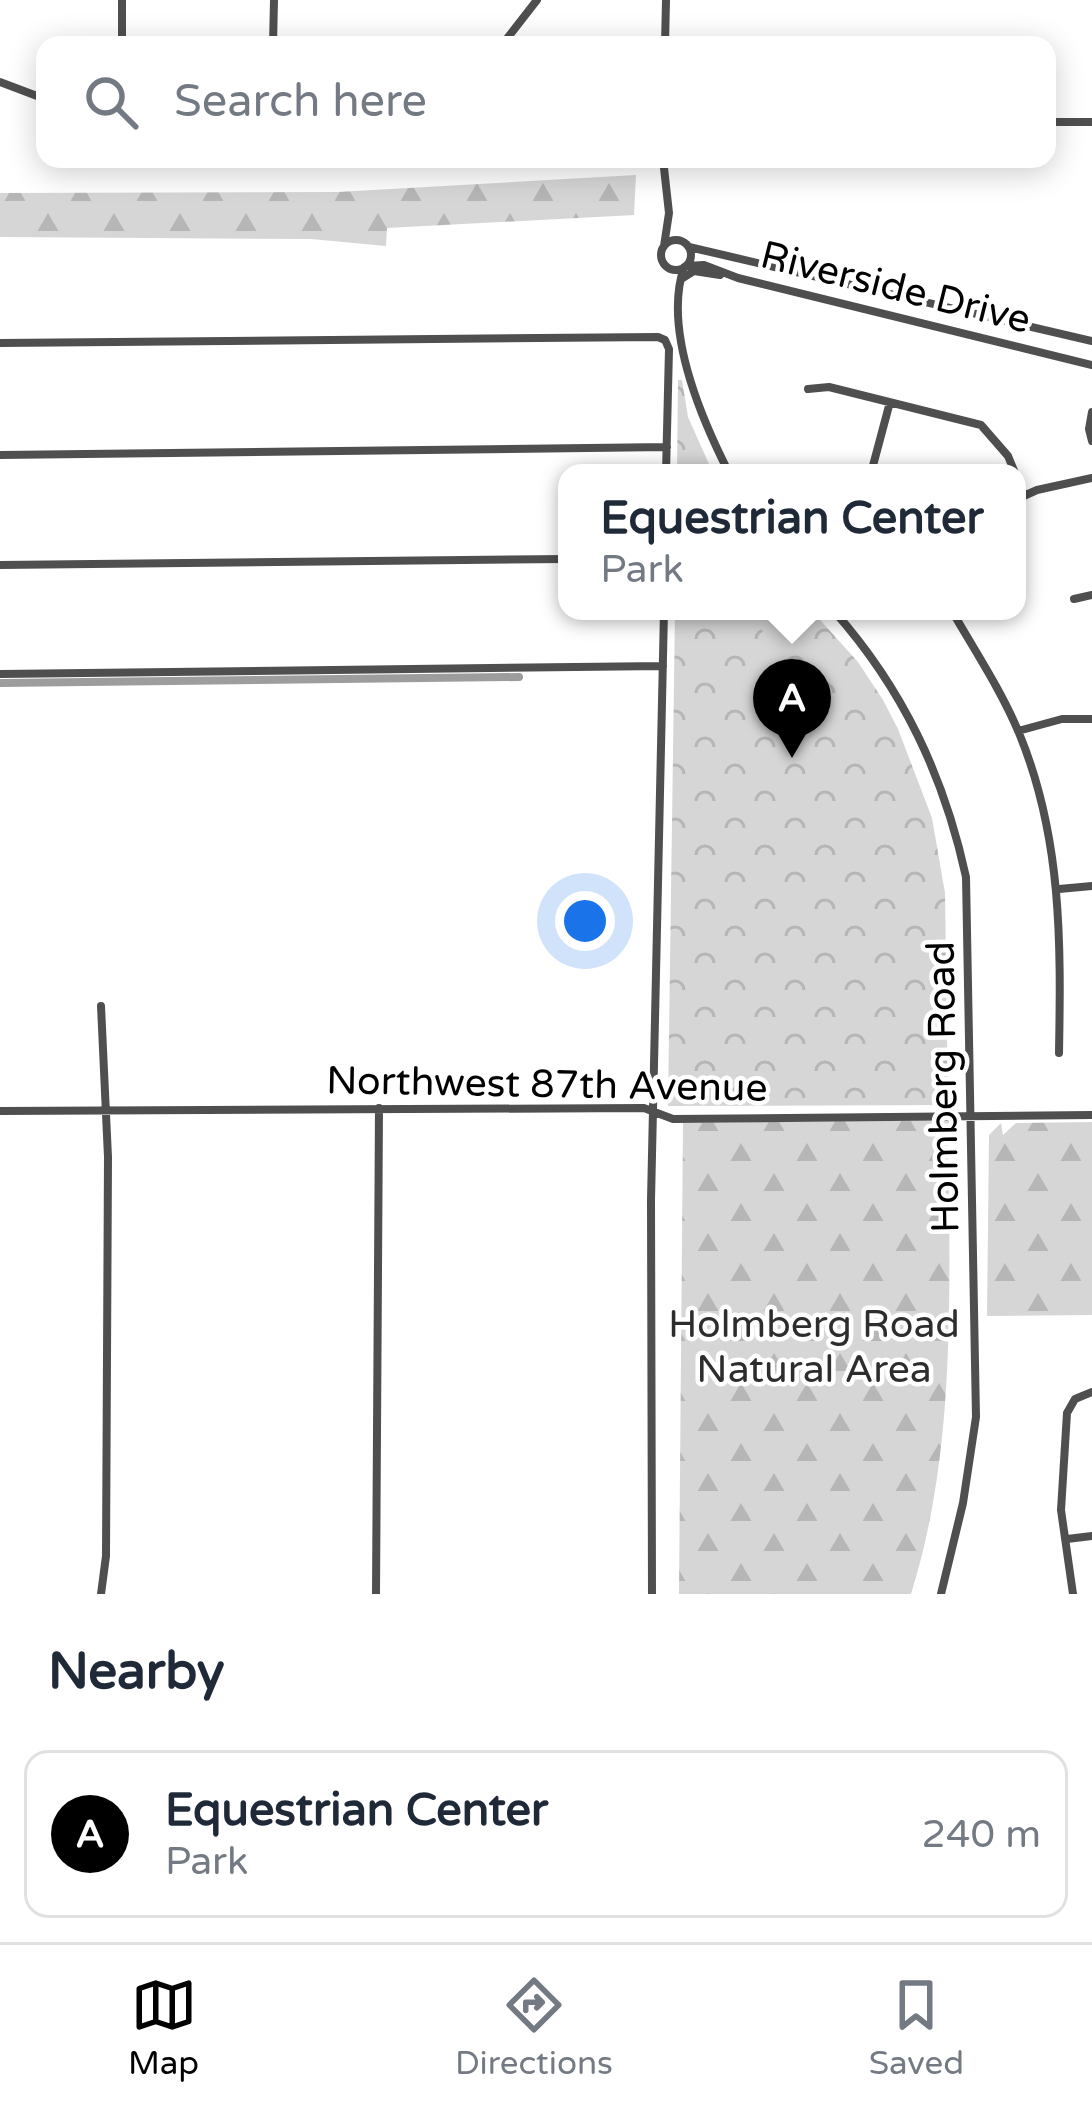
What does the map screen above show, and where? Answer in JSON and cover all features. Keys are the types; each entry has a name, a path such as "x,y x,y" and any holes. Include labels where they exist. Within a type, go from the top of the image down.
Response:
{"street":[{"path":"122,0 122,36"},
{"path":"273,36 274,0"},
{"path":"509,36 537,0"},
{"path":"665,36 666,0"},
{"path":"0,82 36,96"},
{"path":"1056,122 1092,122"},
{"path":"664,168 669,213 662,256 678,290 689,373 725,464"},
{"path":"669,213 690,259 678,290"},
{"path":"664,247 674,240 686,244"},
{"name":"Riverside Drive","path":"686,244 1092,341"},
{"path":"666,265 685,267"},
{"name":"Riverside Drive","path":"685,267 704,266 1092,364"},
{"path":"678,290 685,276 694,271 738,278"},
{"path":"0,343 658,337 669,350 666,464"},
{"path":"808,389 829,387 981,425 1011,464"},
{"path":"873,464 890,402"},
{"path":"1092,412 1092,441"},
{"path":"0,455 667,447"},
{"path":"1026,495 1092,478"},
{"path":"0,565 558,559"},
{"path":"1074,599 1092,595"},
{"path":"652,1594 654,1112 664,620"},
{"name":"Holmberg Road","path":"841,620 881,670 924,744 957,837 969,918 976,1418 963,1503 941,1594"},
{"path":"958,620 1018,731 1052,844 1058,889 1058,1052"},
{"path":"0,674 663,666"},
{"path":"1018,731 1062,719 1092,719"},
{"path":"1058,889 1092,886"},
{"path":"101,1006 106,1109 106,1556 101,1594"},
{"path":"376,1594 379,1108"},
{"name":"Northwest 87th Avenue","path":"0,1111 644,1108 673,1119 1092,1115"},
{"path":"1073,1594 1060,1490 1067,1413 1075,1399 1092,1392"},
{"path":"1067,1539 1092,1536"}],"green space":[{"path":"636,175 634,215 387,228 386,246 311,239 0,237 0,193 338,192"},
{"path":"678,380 682,380 688,417 709,464 677,464"},
{"path":"675,620 820,620 858,662 883,700 932,818 945,893 948,1105 668,1106"},
{"path":"753,620 801,620 809,629 809,637 790,653 782,653"},
{"path":"741,668 809,670 816,678 817,704 809,712 741,711 733,703 734,676"},
{"name":"Holmberg Road Natural Area","path":"949,1120 944,1419 937,1478 911,1594 679,1594 683,1123"},
{"name":"Holmberg Road Natural Area","path":"1092,1122 1092,1315 987,1316 989,1135 1001,1123 1003,1135 1016,1123"}],"waterway":[{"path":"0,683 519,677"}],"place":[{"name":"Equestrian Center","path":"792,758"}]}
